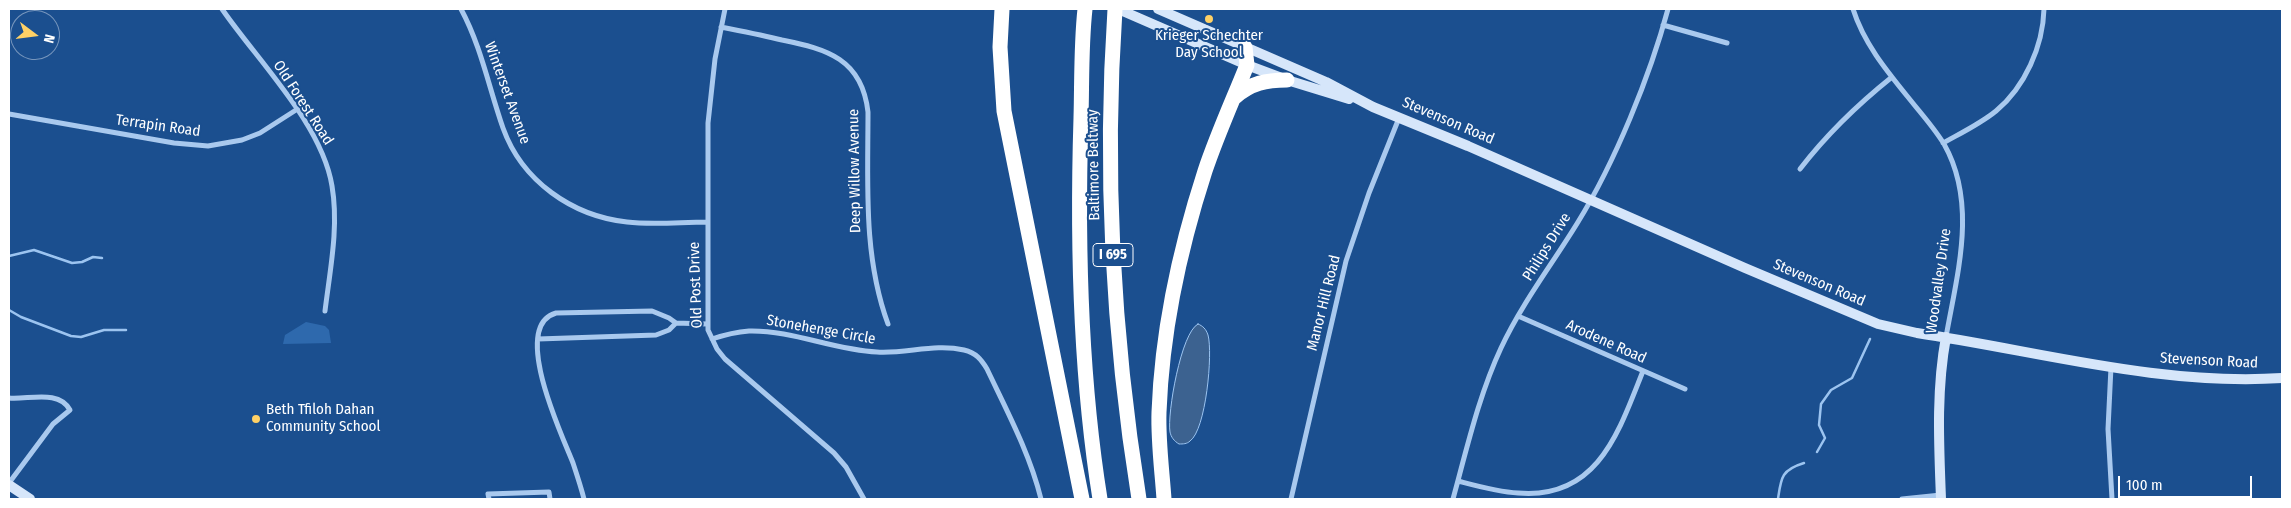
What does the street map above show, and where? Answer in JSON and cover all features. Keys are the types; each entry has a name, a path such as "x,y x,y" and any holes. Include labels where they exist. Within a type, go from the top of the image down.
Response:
{"highway":[{"path":"1002,9 1000,48 1004,111 1082,499"},
{"name":"Baltimore Beltway","path":"1085,9 1079,181 1080,264 1088,399 1100,499"},
{"name":"Baltimore Beltway","path":"1116,9 1111,96 1110,180 1120,339 1140,499"},
{"path":"1164,499 1159,414 1167,331 1183,250 1193,212 1206,170 1247,65 1245,46"},
{"path":"1234,98 1253,84 1268,80 1287,80"}],"street":[{"name":"Old Forest Road","path":"222,9 296,110 323,155 332,185 334,219 325,311"},
{"path":"462,10 469,9"},
{"name":"Old Post Drive","path":"726,9 715,59 708,123 707,324 712,339 725,359 834,453 846,467 864,499"},
{"name":"Stevenson Road","path":"1116,9 1247,65 1287,80 1373,106"},
{"name":"Stevenson Road","path":"1158,9 1326,82 1373,106 1878,324 2111,366 2198,378 2282,378"},
{"name":"Philips Drive","path":"1453,499 1486,384 1502,346 1518,316 1590,200 1638,98 1668,9"},
{"name":"Woodvalley Drive","path":"1853,9 1863,34 1892,78 1943,143 1959,186 1963,215 1961,247 1942,361 1939,404 1941,497"},
{"path":"1943,143 1996,110 2016,88 2031,63 2037,46 2044,9"},
{"name":"Winterset Avenue","path":"462,10 485,68 510,145 527,169 548,191 575,208 608,219 628,222 707,222"},
{"path":"1663,25 1727,43"},
{"name":"Deep Willow Avenue","path":"721,27 819,48 840,59 858,77 868,112 868,215 871,259 878,292 888,324"},
{"path":"1800,170 1822,141 1840,122 1892,78"},
{"name":"Terrapin Road","path":"9,114 174,143 208,146 242,140 260,133 296,110"},
{"name":"Manor Hill Road","path":"1290,499 1346,261 1366,201 1400,117"},
{"path":"584,499 545,389 537,356 541,323 550,315 556,313 652,311 676,323 707,324"},
{"name":"Arodene Road","path":"1518,316 1685,389"},
{"path":"538,339 656,335 670,330 676,323"},
{"name":"Stonehenge Circle","path":"712,339 740,332 767,332 793,335 856,351 894,352 938,348 964,350 975,354 982,360 987,369 1018,434 1031,466 1041,499"},
{"path":"2111,366 2108,429 2112,499"},
{"path":"1458,481 1519,494 1551,490 1576,480 1600,461 1608,452 1643,371"},
{"path":"9,398 58,398 67,404 70,410 53,424 9,484 30,499"},
{"path":"488,499 488,494 548,492 550,499"},
{"path":"1902,499 1941,497"}],"shaded area":[{"path":"306,322 325,326 329,330 331,343 283,344 285,335"},
{"path":"1198,324 1203,327 1208,335 1210,358 1207,391 1196,434 1189,442 1179,444 1173,439 1170,432 1173,392 1176,374 1186,342 1192,330"}],"waterway":[{"path":"9,256 34,250 72,263 82,262 93,257 102,258"},
{"path":"9,310 21,317 71,336 81,337 104,330 126,330"},
{"path":"1817,452 1825,438 1819,425 1821,404 1831,390 1852,378 1870,339"},
{"path":"1778,499 1781,480 1786,472 1804,463"}],"place":[{"name":"Krieger Schechter Day School","path":"1209,19"},
{"name":"Beth Tfiloh Dahan Community School","path":"256,419"}]}
